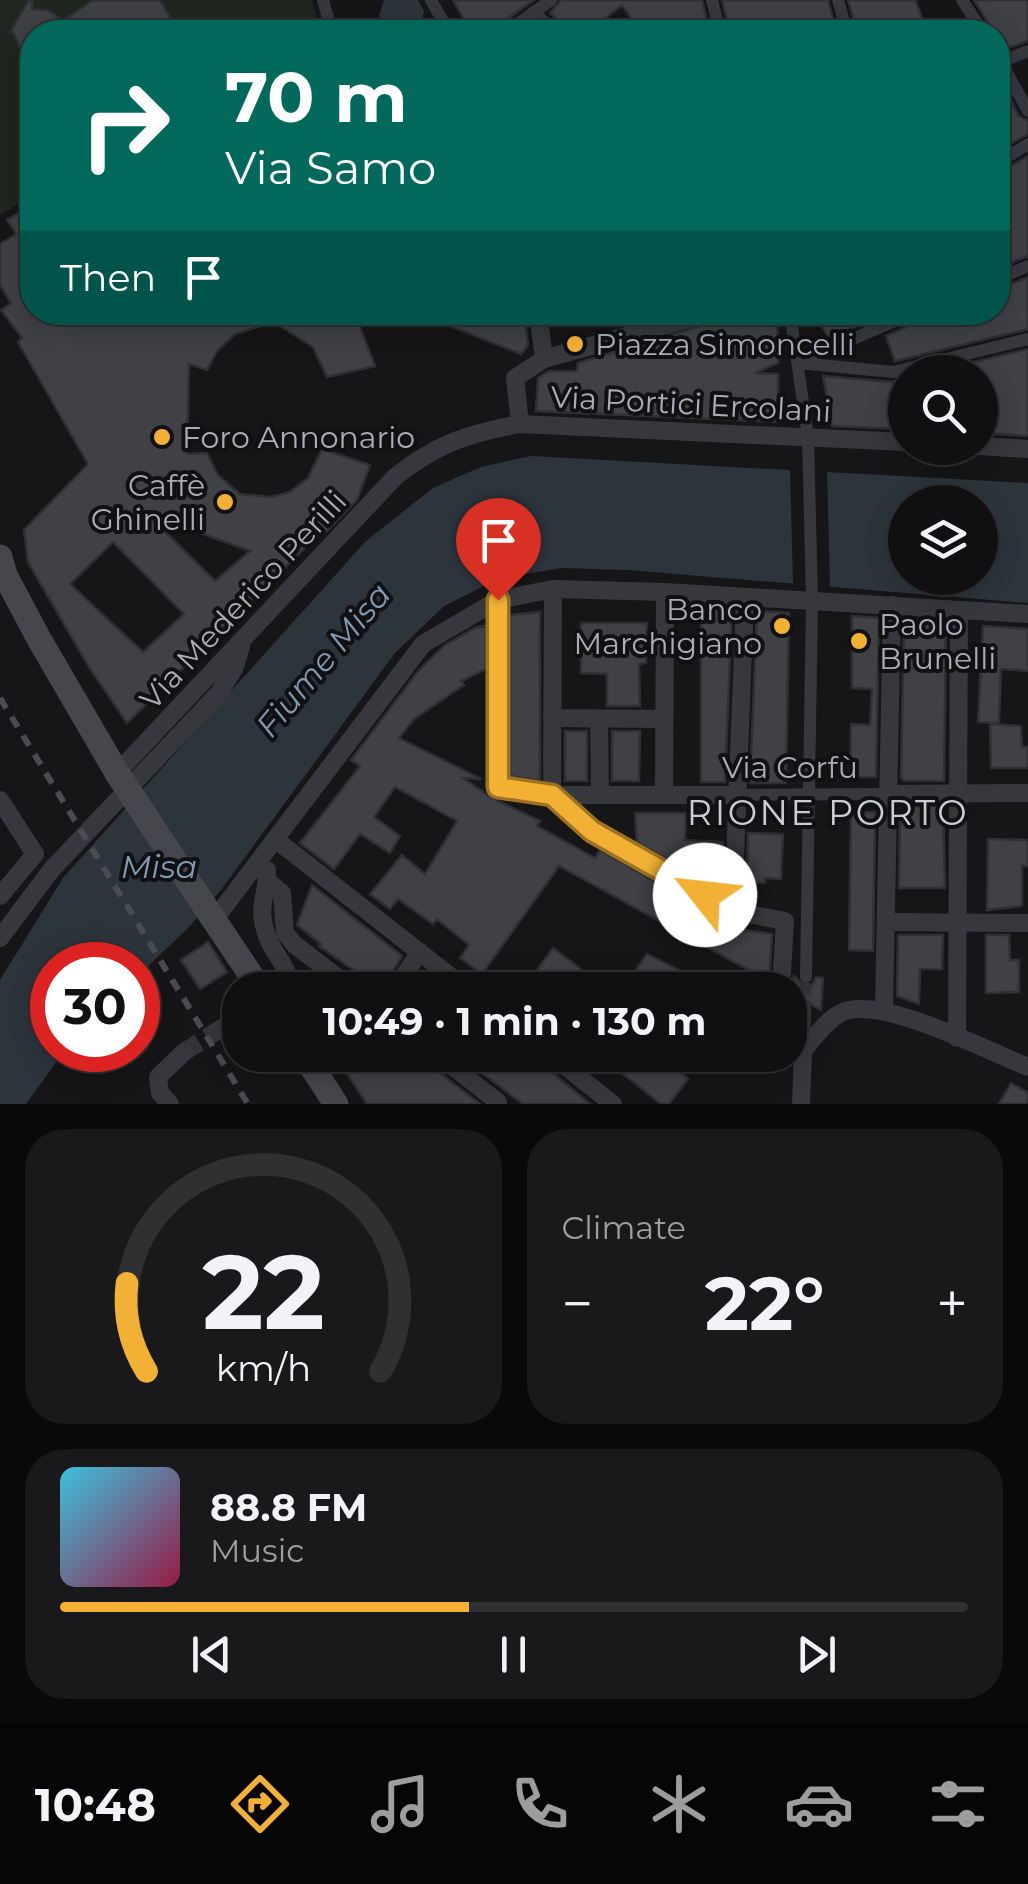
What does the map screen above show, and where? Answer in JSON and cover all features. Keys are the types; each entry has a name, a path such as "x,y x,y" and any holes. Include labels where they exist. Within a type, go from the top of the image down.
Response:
{"main road":[{"path":"0,557 5,575 39,639 117,774 248,972"},
{"path":"315,1072 336,1104"}],"street":[{"path":"523,20 551,0"},
{"path":"534,12 543,20"},
{"path":"1010,79 1028,111"},
{"path":"540,325 544,359 659,325"},
{"path":"792,325 808,437 812,593 806,972"},
{"path":"798,363 885,325"},
{"path":"798,363 893,372 1028,338"},
{"name":"Via Portici Ercolani","path":"544,359 516,378 520,424 888,441"},
{"name":"Via Mederico Perilli","path":"117,774 396,476 426,452 474,432 520,424"},
{"path":"998,447 1028,449"},
{"path":"553,590 552,795 592,831 733,911 808,922"},
{"path":"214,920 423,644 498,600 553,590 745,596 812,593 892,606 1028,614"},
{"path":"664,795 665,592"},
{"path":"733,911 745,596"},
{"name":"Via Corfù","path":"498,600 498,787 552,795 1028,793"},
{"path":"884,1010 892,606"},
{"path":"957,1038 959,610"},
{"path":"0,938 52,870 219,693 234,669 242,642"},
{"path":"552,718 664,719"},
{"path":"599,718 600,795"},
{"path":"0,800 35,854 0,896"},
{"path":"275,839 445,972"},
{"path":"261,858 267,870 261,918 270,944 287,972"},
{"path":"267,881 282,892 286,932 295,945 330,972"},
{"path":"782,972 785,921"},
{"path":"887,922 1028,923"},
{"path":"406,972 420,952"},
{"path":"807,1037 848,1010 884,1010 1028,1067"},
{"path":"218,1031 222,1028"},
{"path":"170,1104 160,1093 158,1077 184,1052"},
{"path":"460,1072 498,1102"},
{"path":"573,1072 613,1104"},
{"path":"798,1072 801,1104"}],"shaded area":[{"path":"0,0 312,0 317,20 20,20 20,202 0,215"}],"water":[{"path":"384,0 418,0 424,11 422,20 381,20"},
{"name":"Misa","path":"531,456 1028,483 1028,603 931,595 998,595 998,485 888,485 888,591 627,570 562,568 500,578 444,606 395,653 221,890 160,955 160,942 30,942 30,1072 49,1072 26,1104 0,1104 0,980 63,878 366,541 433,488 481,467"}],"pier":[{"path":"790,469 827,471 830,587 793,584"}],"building":[{"path":"29,0 32,9 47,10 63,20 20,20 20,48 10,32"},
{"path":"93,0 160,0 172,20 63,20"},
{"path":"453,0 534,0 506,20 464,20"},
{"path":"561,0 702,0 707,20 632,20 622,5 603,20 558,20 550,13"},
{"path":"722,0 828,0 834,20 727,20"},
{"path":"848,0 915,0 923,20 854,20"},
{"path":"974,0 1028,0 1028,41 1010,47 1010,20 986,20"},
{"path":"1010,99 1019,116 1028,121 1028,134 1010,144"},
{"path":"1028,156 1028,256 1010,263 1010,166"},
{"path":"20,212 20,325 264,325 235,334 217,351 207,370 189,364 187,454 207,453 218,475 240,494 271,497 290,492 308,478 322,449 370,465 357,500 127,723 89,667 28,562 24,530 88,464 18,342 22,338 1,310 11,303 0,285 0,244 16,234 7,220","holes":["146,513 250,551 215,581","113,542 184,614 143,652 70,584"]},
{"path":"1028,277 1028,329 920,355 893,355 886,336 911,325 1010,325 1010,284"},
{"path":"279,325 358,325 375,366 327,377 313,347"},
{"path":"448,325 526,325 528,345 521,354"},
{"path":"704,325 777,325 778,363 755,373 778,374 778,422 536,411 538,378 549,371 577,371 578,363"},
{"path":"821,325 859,325 829,338"},
{"path":"1028,349 1028,436 998,434 998,356"},
{"path":"823,376 888,382 888,428 832,426"},
{"path":"701,608 732,609 725,782 701,782"},
{"path":"757,611 789,613 786,783 750,783"},
{"path":"540,612 540,781 510,776 510,615"},
{"path":"852,616 879,618 876,777 850,777 851,724 870,725 872,689 852,688"},
{"path":"904,619 946,622 944,781 904,781 901,777"},
{"path":"581,623 647,623 646,663 639,664 640,706 607,706 607,674 581,673"},
{"path":"486,626 486,669 461,681 464,685 414,719 399,738 481,779 463,778 492,798 540,821 537,826 595,858 600,850 737,929 772,934 770,972 753,972 559,866 483,972 479,972 460,958 469,945 437,919 433,924 398,899 390,909 370,894 402,855 425,874 457,821 395,787 374,817 400,836 390,853 360,834 334,869 300,843 360,766 351,760 419,670 445,645"},
{"path":"983,626 1028,629 1028,671 1001,669 999,723 978,722"},
{"path":"990,724 1021,726 1022,747 1028,747 1028,768 991,768"},
{"path":"565,731 587,731 587,781 565,781"},
{"path":"612,731 640,731 639,781 612,781"},
{"path":"905,806 943,806 945,888 899,888 900,812 906,812"},
{"path":"875,812 873,951 849,950 851,813"},
{"path":"635,813 686,813 685,840 723,842 722,871 684,869 637,842"},
{"path":"748,833 783,834 781,879 747,882"},
{"path":"988,839 1028,840 1028,866 1022,866 1022,906 987,910"},
{"path":"312,885 402,956 393,972 356,972 297,925"},
{"path":"898,935 943,935 942,969 920,969 919,1004 897,996"},
{"path":"986,935 1009,935 1010,960 1019,960 1019,992 986,993"},
{"path":"208,942 227,972 200,989 181,960"},
{"path":"553,948 581,969 579,972 536,972"},
{"path":"647,954 682,972 634,972"},
{"path":"816,977 823,978 821,1010 807,1002 807,986"},
{"path":"346,1072 439,1072 480,1104 367,1104"},
{"path":"481,1072 552,1072 590,1104 523,1104"},
{"path":"621,1072 680,1072 688,1079 669,1104 661,1104"},
{"path":"1011,1083 1028,1093 1028,1104 999,1104"}],"tunnel":[{"path":"184,1052 217,1031"}],"railway":[{"path":"0,698 248,1104"}],"place":[{"name":"Piazza Simoncelli","path":"575,344"},
{"name":"Foro Annonario","path":"162,437"},
{"name":"Caffè Ghinelli","path":"225,502"},
{"name":"Banco Marchigiano","path":"782,626"},
{"name":"Paolo Brunelli","path":"859,641"}],"district":[{"name":"RIONE PORTO","path":"828,812"}],"route":[{"path":"498,600 498,787 552,795 592,831 705,895"}],"water label":[{"name":"Fiume Misa","path":"323,660"}]}
